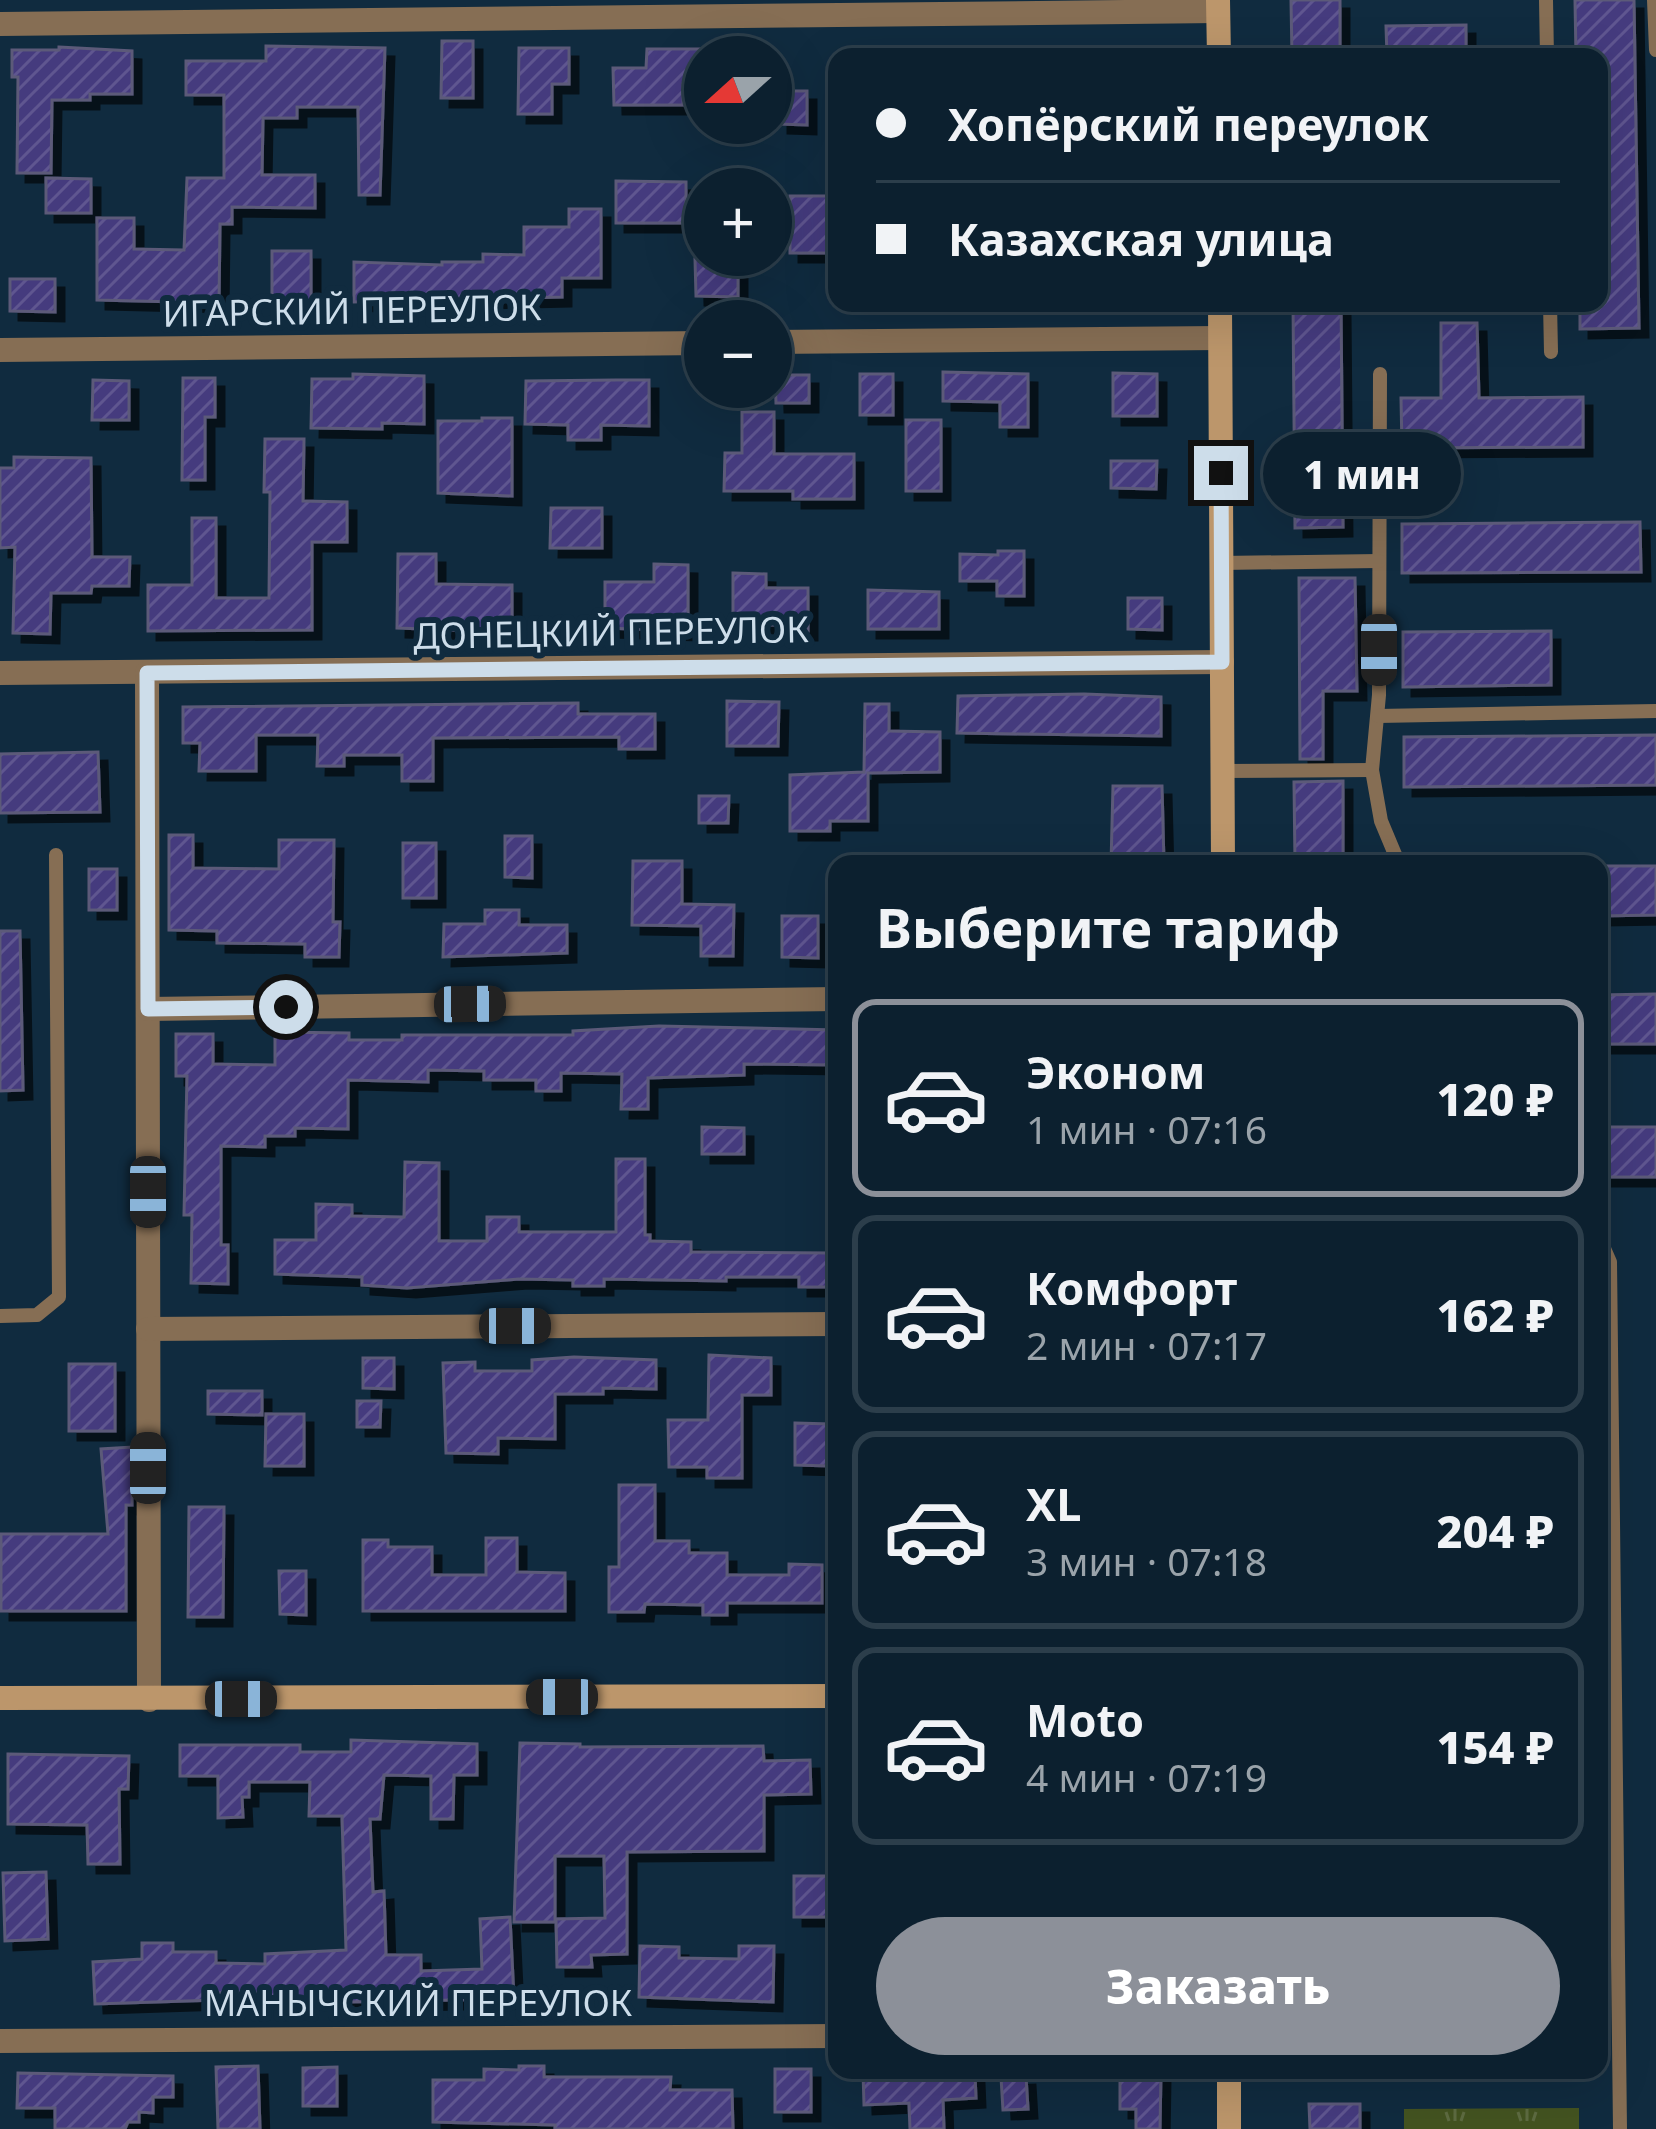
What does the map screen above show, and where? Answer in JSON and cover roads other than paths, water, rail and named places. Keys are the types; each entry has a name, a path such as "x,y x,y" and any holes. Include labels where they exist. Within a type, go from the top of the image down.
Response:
{"main road":[{"path":"1218,5 1219,48"},
{"path":"1220,312 1223,855"},
{"path":"0,1698 828,1696"},
{"path":"1229,2079 1229,2129"}],"street":[{"path":"0,24 1218,5"},
{"path":"792,342 1220,338"},
{"name":"ИГАРСКИЙ ПЕРЕУЛОК","path":"0,350 684,343"},
{"name":"ДОНЕЦКИЙ ПЕРЕУЛОК","path":"0,673 1222,662"},
{"path":"147,673 149,1700"},
{"path":"148,1009 828,999"},
{"path":"148,1329 828,1324"},
{"name":"МАНЫЧСКИЙ ПЕРЕУЛОК","path":"0,2041 828,2036"}],"lane":[{"path":"1546,0 1546,48"},
{"path":"1654,0 1656,50"},
{"path":"1550,312 1551,352"},
{"path":"1379,374 1378,716 1372,770 1381,821 1395,855"},
{"path":"1222,563 1379,561"},
{"path":"1378,716 1656,711"},
{"path":"1222,770 1372,770"},
{"path":"0,1316 37,1315 59,1298 56,855"},
{"path":"1608,1257 1620,2129"},
{"path":"1608,1760 1616,1760"},
{"path":"1608,1997 1618,1996"}]}
